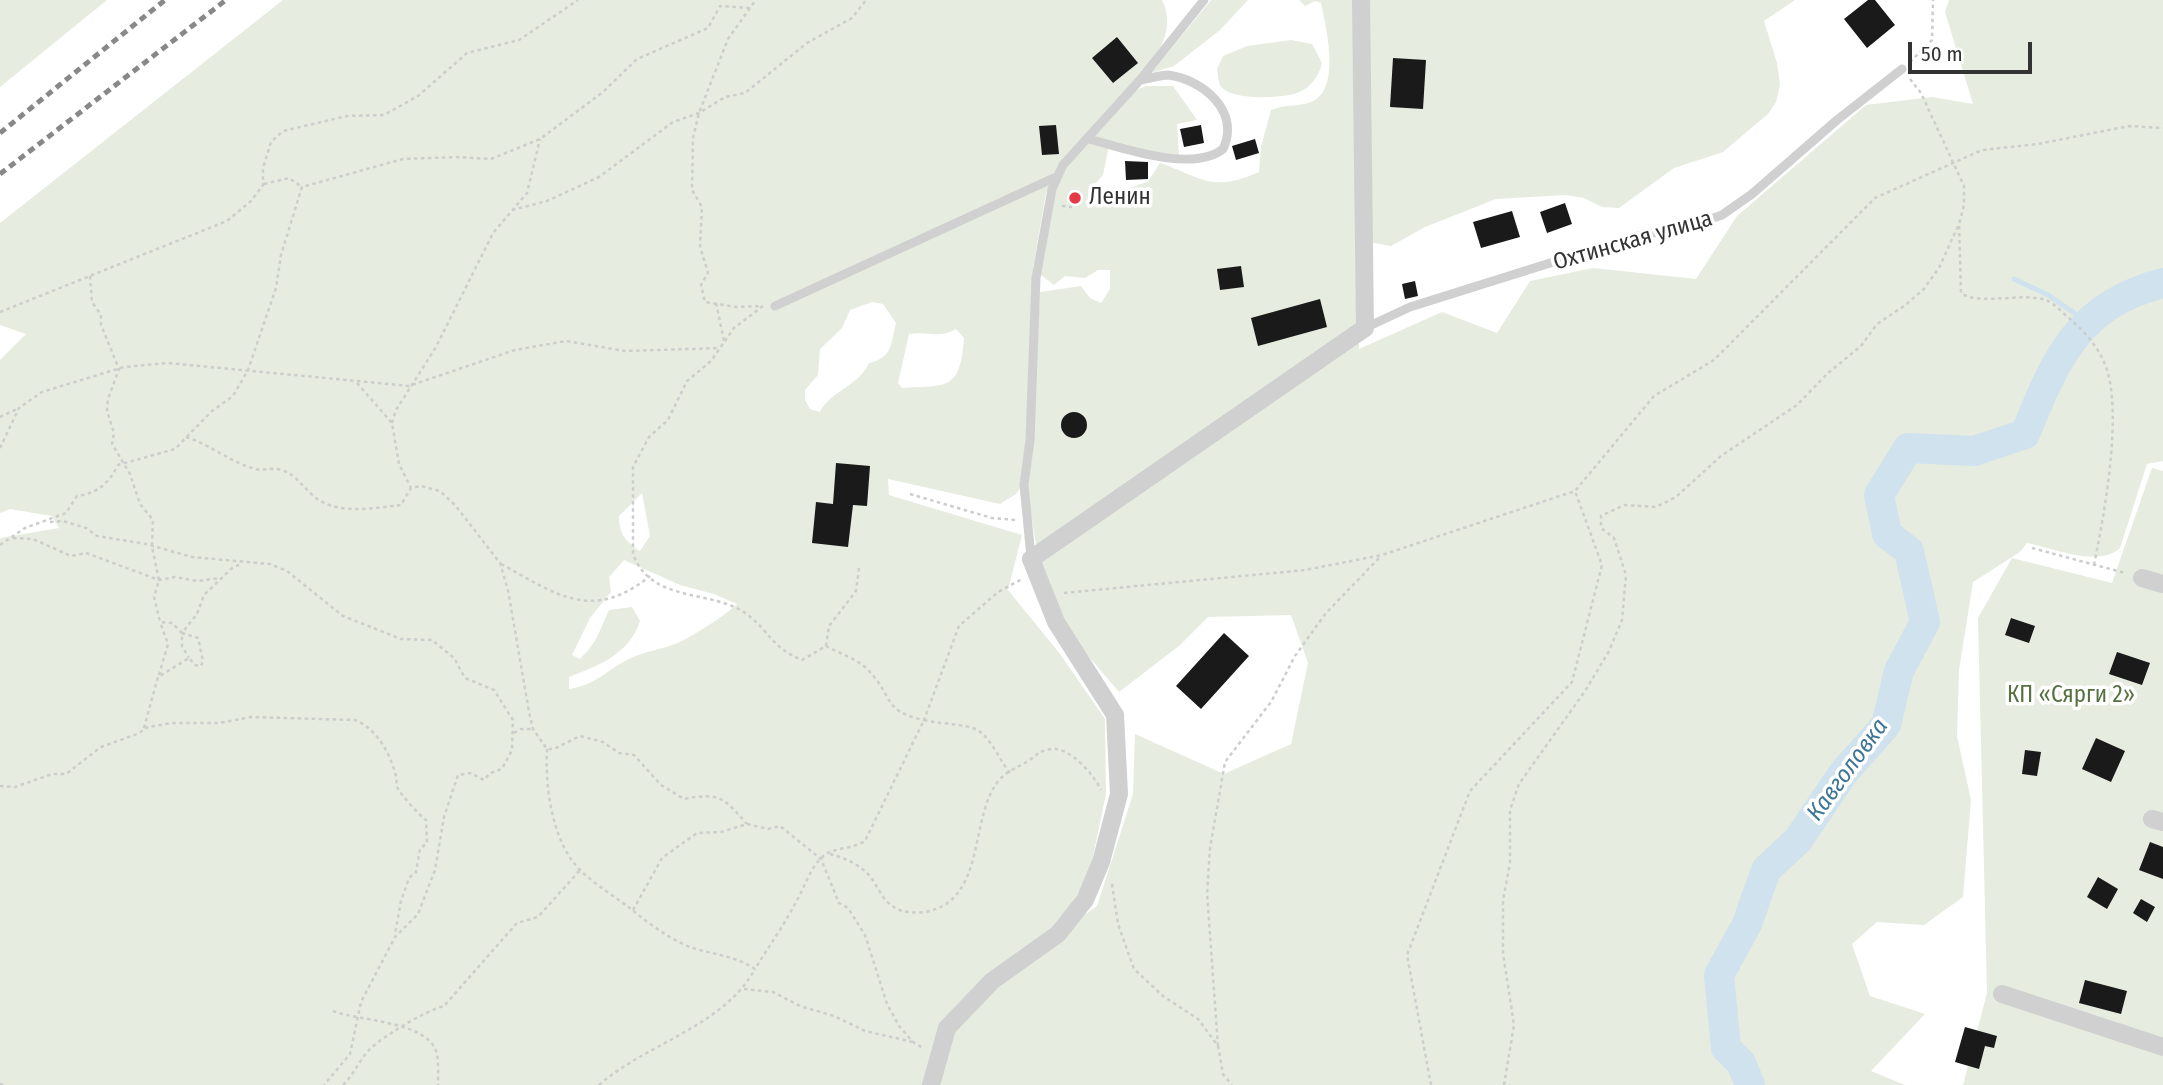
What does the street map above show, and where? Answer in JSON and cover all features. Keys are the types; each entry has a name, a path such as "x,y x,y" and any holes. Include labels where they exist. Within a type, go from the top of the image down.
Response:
{"street":[{"path":"930,1085 947,1028 992,981 1058,934 1085,900 1101,862 1119,794 1115,715 1056,622 1034,565 1365,328 1361,0"},
{"path":"2142,578 2163,583"},
{"path":"2002,994 2163,1047"}],"lane":[{"path":"775,306 1056,177 1140,80 1203,0"},
{"name":"Охтинская улица","path":"1365,328 1410,307 1633,237 1696,224 1722,215 1752,194 1837,120 1902,69"},
{"path":"1089,139 1142,153 1182,158 1206,157 1223,149 1227,135 1225,114 1210,93 1192,82 1169,75 1140,80"},
{"path":"1034,565 1026,519 1024,485 1030,440 1036,278 1048,204 1056,177"}],"path":[{"path":"0,312 227,221 251,201 263,185 271,142 283,131 347,117 384,115 418,96 467,53 519,40 578,0"},
{"path":"756,0 728,39 699,113 693,138 692,190 702,207 700,246 708,273 701,285 705,302 775,306"},
{"path":"512,210 547,201 599,177 673,122 699,113 725,97 745,93 807,43 852,18 866,0"},
{"path":"1504,1085 1514,1025 1503,953 1503,900 1510,863 1510,810 1519,784 1585,691 1609,651 1622,620 1626,575 1614,538 1601,528 1601,516 1624,505 1656,507 1676,497 1721,456 1797,405 1828,373 1861,346 1877,324 1905,306 1923,290 1939,268 1959,224 1964,205 1964,186 1921,93 1902,69 1932,40 1933,0"},
{"path":"302,187 402,159 491,159 540,139 603,92 637,59 708,27 720,6 750,8"},
{"path":"1046,595 1305,570 1382,555 1575,491 1654,396 1714,360 1875,198 1982,150 2038,144 2129,126 2163,128"},
{"path":"411,488 399,464 393,423 409,386 436,347 493,233 527,193 540,139"},
{"path":"263,185 289,178 302,187"},
{"path":"0,545 24,528 66,513 77,496 91,494 102,487 123,463 175,449 233,396 248,370 276,288 281,254 292,228 302,187"},
{"path":"1959,224 1961,293 1985,299 2009,296 2048,300 2084,332 2106,368 2112,403 2104,515 2094,565"},
{"path":"0,786 15,787 52,775 66,774 101,747 140,733 144,728 168,644 154,597 159,580 152,547 153,520 140,504 112,444 114,433 107,411 111,387 119,369 101,325 102,315 92,302 90,276"},
{"path":"716,303 724,343"},
{"path":"763,306 734,328 711,361 687,381 668,420 649,436 633,467 633,554 637,566 667,589 684,596 709,598 748,615 782,652 802,660 827,646"},
{"path":"0,417 42,392 119,369 168,363 409,386 515,350 566,341 625,351 720,348"},
{"path":"356,382 393,423"},
{"path":"0,448 19,408"},
{"path":"186,437 207,444 228,458 258,470 281,470 302,482 316,498 336,507 371,509 401,505 411,488 421,486 440,491 455,505 500,563 508,590 524,692 533,729 547,748 545,776 564,845 580,869 663,933 690,947 726,954 755,969"},
{"path":"1431,1085 1407,955 1470,791 1572,682 1602,565 1575,491"},
{"path":"910,494 992,518 1026,519"},
{"path":"46,522 64,522 86,528 97,536 192,557 270,564 287,571 342,616 401,639 432,640 454,658 465,678 494,690 513,720 512,750 502,769 490,773 484,780 471,773 458,775 444,817 435,870 418,914 395,937"},
{"path":"10,538 33,539 71,556 86,553 159,580 175,577 206,580 224,576"},
{"path":"2032,548 2142,578"},
{"path":"1232,1085 1223,1074 1219,1046 1208,893 1210,848 1225,762 1271,702 1295,656 1326,612 1382,555"},
{"path":"160,622 172,623 183,633 198,638 204,661 201,666 195,666 181,646 183,633 197,614 204,595 244,562"},
{"path":"500,563 563,598 581,602 631,591 650,576"},
{"path":"599,1085 639,1055 684,1033 744,989 798,899 805,880 821,859 827,853 854,848 865,841 924,720 959,626 1034,565"},
{"path":"827,646 829,626 856,591 859,568"},
{"path":"827,646 868,669 892,707 905,716 945,726 960,725 979,731 1010,773"},
{"path":"158,677 189,658"},
{"path":"144,728 171,723 220,723 263,716 355,720 368,725 389,756 397,787 415,812 426,820 427,843 420,849 415,872 409,878 401,901 395,937 357,1017 350,1054 324,1085"},
{"path":"514,733 521,729 533,729"},
{"path":"547,748 554,749 580,736 603,742 619,753 634,755 661,785 684,799 710,794 720,797 747,824"},
{"path":"827,853 850,860 869,875 893,907 915,913 934,910 949,901 965,880 974,860 991,797 1000,779 1032,761 1039,752 1055,748 1069,754 1097,782 1113,818"},
{"path":"633,911 662,858 697,833 721,832 747,824 768,829 780,826 821,859 839,902 848,908 865,935 887,1004 913,1042"},
{"path":"1101,862 1113,887 1118,924 1134,970 1163,996 1198,1019 1219,1046"},
{"path":"343,1085 356,1073 369,1050 426,1011 444,1006 517,923 538,917 580,869"},
{"path":"744,989 773,992 800,1006 834,1016 865,1031 913,1042 930,1051"},
{"path":"332,1011 393,1023 401,1029 427,1036 436,1051 438,1085"}],"green space":[{"path":"0,0 107,0 0,87"},
{"path":"283,0 1162,0 1167,13 1164,38 1152,61 1127,93 1147,86 1173,86 1197,120 1177,124 1179,155 1149,152 1097,138 1094,133 1055,174 1046,193 1033,268 1028,440 1022,486 1016,494 1000,504 888,479 889,495 1022,535 1008,590 1060,654 1105,719 1106,794 1091,866 1059,933 1097,906 1133,794 1135,734 1224,774 1291,744 1308,663 1291,615 1208,617 1179,646 1119,692 1072,637 1034,560 1036,544 1026,485 1032,440 1040,292 1081,286 1090,298 1101,303 1110,289 1110,270 1098,270 1085,278 1065,276 1054,285 1041,275 1056,189 1064,166 1089,140 1109,146 1103,175 1094,185 1094,202 1148,182 1160,163 1198,178 1218,182 1230,182 1259,172 1261,147 1271,110 1308,103 1319,97 1326,87 1330,59 1321,3 1315,1 1305,6 1299,0 1355,0 1359,349 1442,312 1497,333 1530,281 1593,268 1696,279 1737,216 1866,105 1932,97 1973,104 1945,12 1949,0 2163,0 2163,461 2147,464 2120,548 2111,554 2088,557 2027,543 2020,552 1973,582 1959,670 1957,736 1971,800 1963,897 1924,925 1877,922 1852,944 1870,996 1925,1014 1871,1071 1905,1085 0,1085 0,538 59,528 52,516 10,509 0,513 0,360 26,334 0,325 0,223","holes":["872,302 883,304 896,323 889,349 882,358 869,363 858,378 831,398 820,412 810,409 805,400 805,390 818,375 820,349 842,328 850,310","956,329 964,338 959,368 954,377 940,385 902,388 898,383 909,334 950,332","642,493 650,536 640,551 624,537 619,516","624,560 680,585 714,594 737,604 692,636 631,658 595,680 569,689 569,677 602,663 621,650 629,642 640,621 632,607 609,610 591,647 580,659 572,655 590,618 611,592 609,577"]},
{"path":"1211,0 1248,0 1220,30 1174,66 1151,73"},
{"path":"1366,0 1795,0 1764,21 1777,63 1780,85 1776,102 1769,113 1723,152 1674,168 1619,208 1602,207 1584,198 1566,195 1496,199 1425,227 1391,246 1374,243 1369,238"},
{"path":"1291,40 1312,44 1322,63 1316,78 1309,86 1294,94 1254,97 1233,94 1220,85 1217,69 1223,56 1247,46"},
{"name":"КП «Сярги 2»","path":"2152,468 2163,471 2163,1085 1963,1085 1987,993 1978,618 2012,558 2112,583"}],"building":[{"path":"1868,0 1875,0 1895,25 1867,48 1844,19"},
{"path":"1117,37 1138,63 1113,83 1092,58"},
{"path":"1393,58 1426,60 1423,109 1390,107"},
{"path":"1056,125 1059,154 1042,155 1039,126"},
{"path":"1201,125 1204,143 1184,147 1180,129"},
{"path":"1255,139 1259,153 1236,160 1232,146"},
{"path":"1125,161 1148,162 1148,179 1126,180"},
{"path":"1565,203 1572,224 1547,233 1540,212"},
{"path":"1512,211 1520,237 1481,248 1473,222"},
{"path":"1241,266 1244,287 1220,290 1217,269"},
{"path":"1415,281 1418,296 1405,299 1402,284"},
{"path":"1320,299 1327,327 1258,346 1251,318"},
{"path":"1074,412 1083,416 1087,425 1083,434 1074,438 1065,434 1061,425 1065,416"},
{"path":"836,463 870,466 867,506 853,505 848,547 812,543 816,502 833,504"},
{"path":"2011,618 2035,626 2029,643 2005,635"},
{"path":"1224,633 1249,656 1201,709 1176,686"},
{"path":"2117,652 2150,663 2142,685 2109,674"},
{"path":"2096,738 2125,751 2111,782 2082,769"},
{"path":"2025,750 2041,752 2037,776 2022,774"},
{"path":"2150,842 2163,847 2163,879 2139,870"},
{"path":"2098,877 2118,889 2107,909 2087,897"},
{"path":"2141,899 2155,907 2147,922 2133,913"},
{"path":"2085,980 2127,991 2121,1014 2079,1003"},
{"path":"1965,1027 1997,1036 1994,1048 1985,1046 1979,1069 1955,1062"}],"waterway":[{"path":"2014,279 2048,295 2086,321"},
{"name":"Кавголовка","path":"1750,1085 1741,1063 1726,1048 1719,975 1747,924 1766,870 1798,840 1844,772 1886,725 1899,671 1925,622 1909,551 1887,534 1879,495 1908,448 1974,451 2025,434 2048,382 2073,339 2110,305 2163,283"}],"railway":[{"path":"0,133 165,0"},
{"path":"0,174 226,0"}],"place":[{"name":"Ленин","path":"1075,198"}]}
